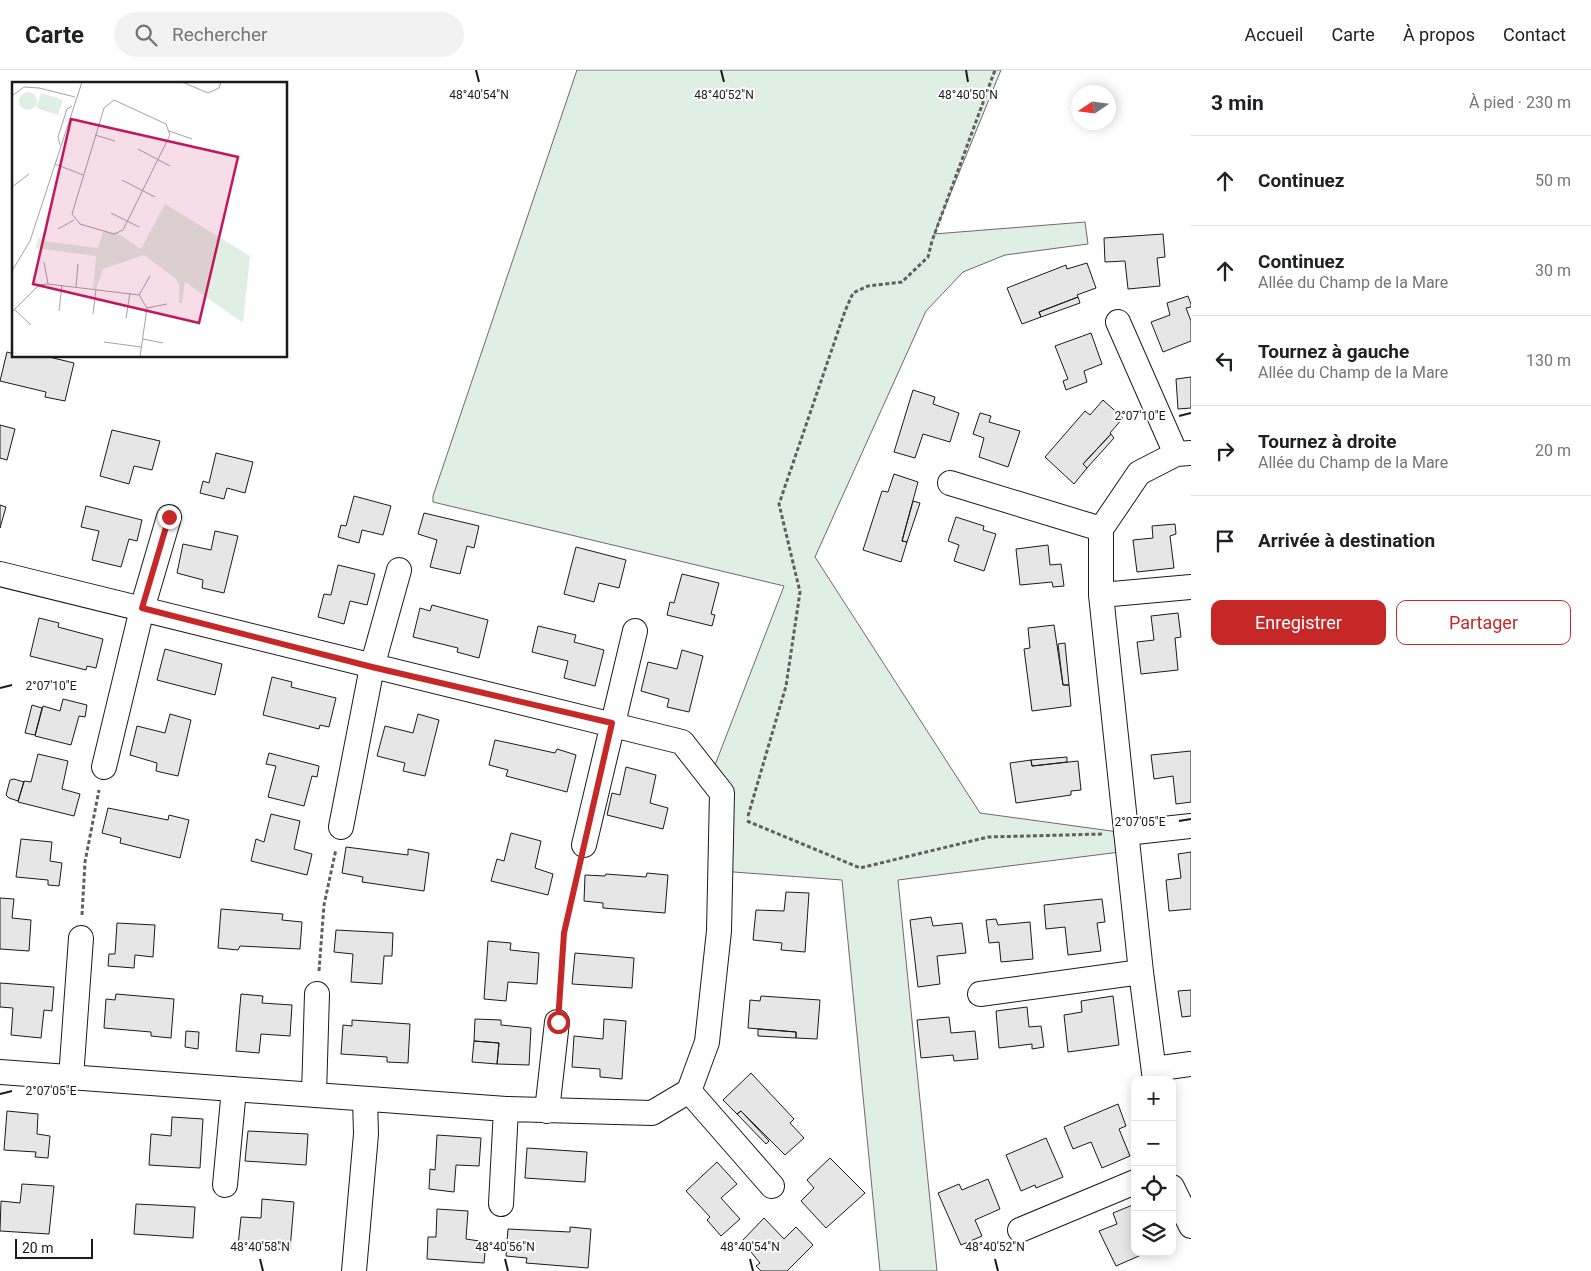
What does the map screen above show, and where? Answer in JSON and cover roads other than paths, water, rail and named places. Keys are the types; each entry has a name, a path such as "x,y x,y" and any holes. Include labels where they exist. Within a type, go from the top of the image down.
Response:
{"street":[{"path":"1118,322 1183,454 1139,473 1101,529 1101,595 1141,972 1154,1074 1191,1064"},
{"path":"950,483 1101,529"},
{"path":"104,767 142,608 169,517"},
{"path":"341,827 372,667 399,570"},
{"path":"0,574 372,667 612,723 682,742 722,793 719,931 707,1042 689,1090 652,1113 506,1109 0,1072"},
{"path":"1101,595 1191,587"},
{"path":"584,845 635,631"},
{"path":"1126,833 1191,826"},
{"path":"71,1078 81,938"},
{"path":"980,994 1141,972"},
{"path":"314,1094 318,994"},
{"path":"547,1111 558,1022"},
{"path":"225,1184 234,1089"},
{"path":"689,1090 772,1186"},
{"path":"354,1271 366,1134 364,1099"},
{"path":"501,1204 506,1109"},
{"path":"1020,1230 1131,1184"},
{"path":"1176,1195 1191,1226"}]}
